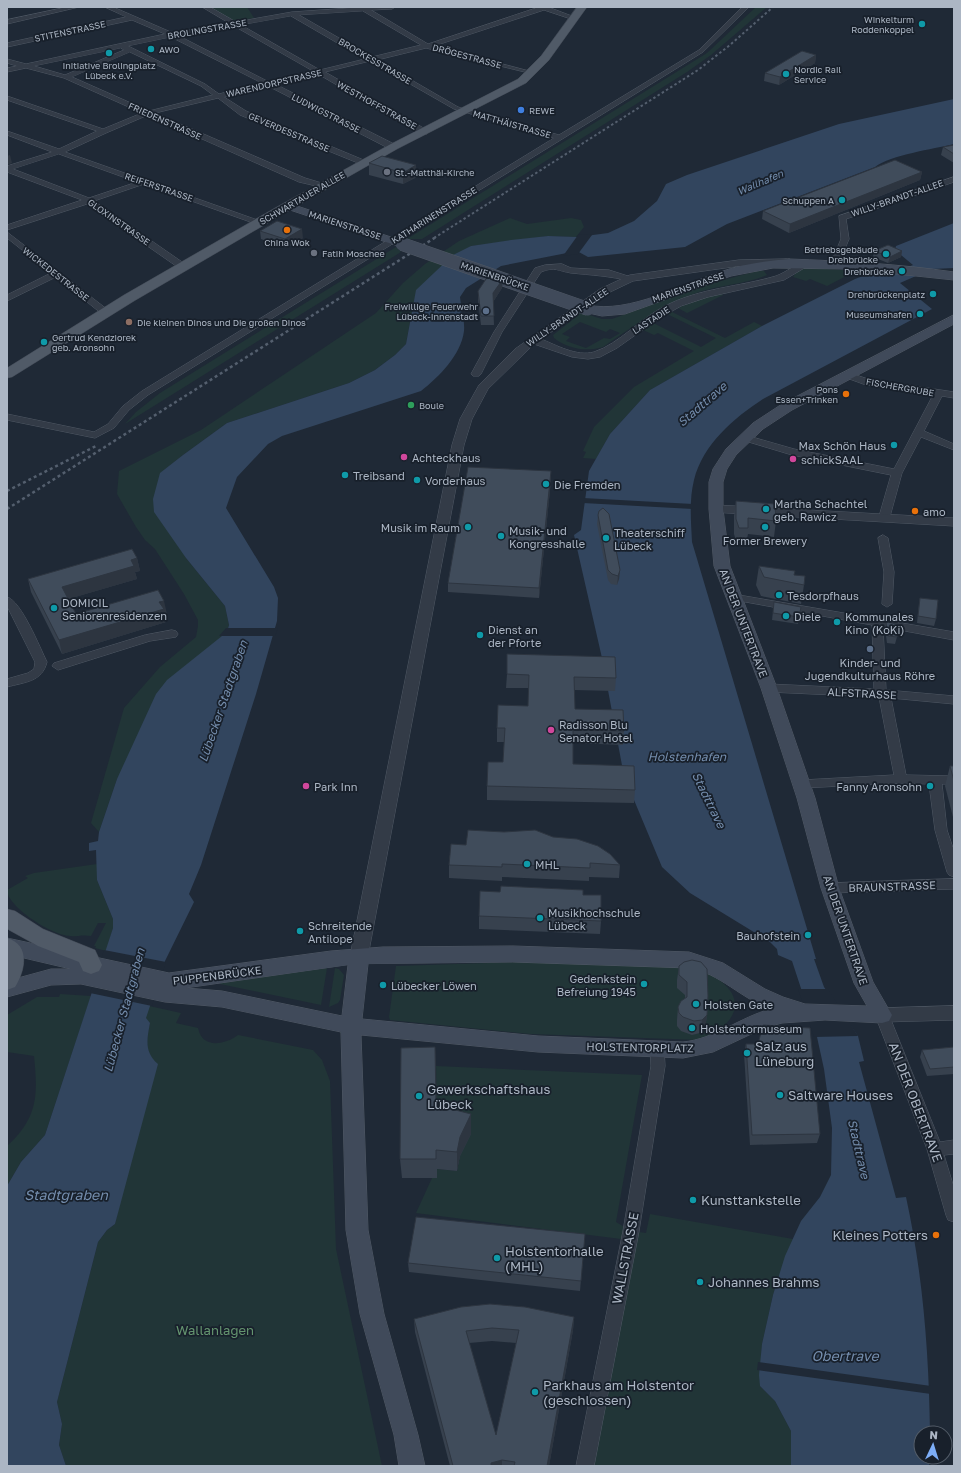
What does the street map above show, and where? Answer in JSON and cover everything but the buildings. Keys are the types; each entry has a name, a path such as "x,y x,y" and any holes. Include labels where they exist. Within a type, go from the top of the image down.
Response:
{"main road":[{"name":"SCHWARTAUER ALLEE","path":"7,374 105,312 182,266 322,186 392,147 509,88 531,73 545,58 582,7"},
{"name":"MARIENSTRASSE","path":"288,206 398,242"},
{"name":"MARIENBRÜCKE","path":"398,242 588,309"},
{"name":"MARIENSTRASSE","path":"588,309 602,312 624,310 728,273 759,266 789,263"},
{"name":"WILLY-BRANDT-ALLEE","path":"789,263 837,265 954,276"},
{"name":"AN DER UNTERTRAVE","path":"882,1014 864,983 830,888 802,784 769,688 722,566 716,509 716,482 720,468 732,452 758,426 787,407 847,374 954,319"},
{"path":"7,917 36,936 68,950 87,956 89,971"},
{"name":"PUPPENBRÜCKE","path":"7,946 89,971 351,1026"},
{"path":"7,946 12,952 14,960 13,969 7,981"},
{"path":"412,1466 406,1435 372,1314 357,1230 351,1026 359,956 513,954 698,961 718,970 764,997 804,1012 882,1014"},
{"name":"PUPPENBRÜCKE","path":"167,987 194,980 359,956"},
{"name":"PUPPENBRÜCKE","path":"7,989 51,977 89,971"},
{"name":"HOLSTENTORPLATZ","path":"351,1026 538,1044 691,1050 702,1048 758,1021 781,1014 804,1012"}],"street":[{"path":"7,22 76,7"},
{"name":"LUDWIGSTRASSE","path":"108,7 172,35 392,147"},
{"name":"WESTHOFFSTRASSE","path":"205,7 424,132"},
{"name":"BROLINGSTRASSE","path":"7,70 291,11 392,7"},
{"name":"KATHARINENSTRASSE","path":"7,417 95,435 112,426 126,408 145,393 398,242 560,138 700,51 746,7"},
{"path":"543,8 574,18"},
{"name":"WARENDORPSTRASSE","path":"7,168 59,152 103,131 148,113 427,46 543,8"},
{"name":"DRÖGESTRASSE","path":"364,9 427,46 531,73"},
{"name":"BROCKESSTRASSE","path":"291,11 370,59 464,111"},
{"name":"STITENSTRASSE","path":"7,45 132,18"},
{"name":"GEVERDESSTRASSE","path":"122,46 203,85 243,113 363,163"},
{"path":"66,78 129,50"},
{"name":"FRIEDENSTRASSE","path":"7,62 66,78 302,180 322,186"},
{"path":"7,98 103,131"},
{"name":"MATTHÄISTRASSE","path":"464,111 560,138"},
{"name":"REIFERSTRASSE","path":"7,133 259,222"},
{"name":"GLOXINSTRASSE","path":"7,168 88,201 182,266"},
{"name":"WILLY-BRANDT-ALLEE","path":"837,265 836,263 844,239 842,218 954,179"},
{"path":"7,228 144,182"},
{"name":"WICKEDESTRASSE","path":"7,234 105,312"},
{"name":"WILLY-BRANDT-ALLEE","path":"359,956 458,445 466,419 483,387 519,351 533,340 604,291 630,278 739,263 779,261 789,263"},
{"name":"LASTADIE","path":"533,340 577,355 593,356 602,352 661,312 681,302 701,295 784,277 795,266 808,264"},
{"path":"476,374 498,332 538,270 545,267 562,266 569,270 609,273 630,278"},
{"path":"759,266 774,270 774,279"},
{"name":"WILLY-BRANDT-ALLEE","path":"703,267 721,269 728,273"},
{"path":"7,298 56,274"},
{"name":"FISCHERGRUBE","path":"847,374 866,382 954,395"},
{"path":"901,779 882,693 885,613 889,572 883,538 882,522 897,473 919,434 939,393"},
{"path":"919,434 954,447"},
{"path":"745,438 792,452 830,459 838,463 897,473"},
{"path":"716,509 882,522 954,522"},
{"path":"733,597 757,601 885,613 954,636"},
{"path":"7,600 13,605 41,662 39,672 32,676 7,683"},
{"path":"58,666 149,638 172,634"},
{"name":"ALFSTRASSE","path":"769,688 882,693 954,700"},
{"path":"802,784 901,779 954,780"},
{"path":"935,780 941,830 954,872"},
{"name":"BRAUNSTRASSE","path":"830,888 954,884"},
{"path":"882,1014 954,1013"},
{"name":"AN DER OBERTRAVE","path":"882,1014 935,1149 954,1215"},
{"name":"WALLSTRASSE","path":"585,1466 631,1231 658,1066 657,1048"},
{"path":"935,1149 954,1147"}],"green space":[{"path":"211,7 247,7 254,18 234,21"},
{"path":"756,7 767,7 711,55 687,72 422,239 407,239 707,53"},
{"path":"510,218 527,224 571,218 581,220 584,227 576,237 548,236 471,246 410,322 406,344 395,355 375,370 349,383 227,423 161,473 186,558 225,606 229,625 227,632 207,650 117,779 99,832 91,823 124,708 160,667 196,637 198,626 198,620 184,594 155,549 145,540 136,527 117,494 119,471 201,430 376,313 403,283 425,264 459,241"},
{"path":"396,247 401,252 125,424 136,412 160,393"},
{"path":"807,268 863,271 854,272 827,286 810,279 806,281 793,277 798,270"},
{"path":"757,271 764,271 767,275 699,292 686,297 649,316 603,347 584,349 571,347 554,338 553,335 580,312 602,319 612,319 705,285","holes":["580,322 606,332 610,329 620,333 610,339 604,338 586,348 566,341 570,337 562,334"]},
{"path":"721,293 723,295 687,313 678,308 694,301"},
{"path":"672,312 725,338 754,322 762,326 650,390 610,434 596,459 583,458 586,452 583,451 594,427 634,387 694,351 658,333 654,335 643,330 653,323 701,347 716,338 667,314"},
{"path":"97,864 97,880 113,919 113,928 106,951 95,948 96,946 94,946 106,923 98,923 91,936 71,936 57,933 39,924 21,910 9,896 7,890 28,878 25,876 34,873"},
{"path":"521,962 687,967 705,972 719,980 729,989 734,999 734,1009 729,1020 718,1030 700,1040 531,1034 390,1020 389,1017 396,966"},
{"path":"327,968 321,1005 220,984 221,983"},
{"path":"335,968 339,969 344,975 340,1000 338,1003 329,1007"},
{"path":"60,994 91,996 45,1135 21,1162 7,1186 7,1146 25,1126 30,1116 34,1105 36,1083 34,1056 7,1052 7,1015 37,997 59,997"},
{"name":"Wallanlagen","path":"149,1006 181,1013 176,1023 198,1028 200,1035 209,1042 221,1043 238,1035 313,1050 322,1060 330,1081 336,1249 382,1466 66,1466 59,1445 62,1424 57,1402 98,1242 107,1230 115,1224 151,1058 147,1041 150,1023 145,1019"},
{"path":"436,1066 642,1075 616,1222 631,1231 646,1233 650,1214 793,1239 773,1295 762,1344 760,1386 775,1401 791,1431 791,1466 585,1466 629,1240 416,1213 432,1178 437,1177 437,1169 457,1171 460,1156 437,1127"}],"water":[{"name":"Stadtgraben","path":"954,99 954,144 891,159 875,167 727,224 685,247 588,257 577,251 501,266 466,288 460,297 464,331 459,349 442,372 421,391 282,436 268,444 237,477 226,508 274,587 278,598 277,621 256,694 201,865 189,894 194,902 165,961 146,1018 150,1023 148,1045 150,1055 158,1064 115,1224 107,1230 98,1242 57,1402 62,1424 59,1445 66,1466 7,1466 7,1186 21,1162 45,1135 113,928 113,919 97,880 96,850 89,851 89,843 98,841 99,832 117,779 156,694 167,680 227,632 229,625 225,606 186,558 154,512 153,499 160,473 227,423 349,383 375,370 395,355 406,344 416,290 453,255 471,246 548,236 578,237 608,233 634,221 657,201 666,184 687,175 839,124"},
{"name":"Holstenhafen","path":"954,223 954,268 932,269 900,283 932,309 752,406 721,433 704,455 698,467 691,495 692,542 816,959 814,959 824,987 858,1036 864,1061 859,1062 896,1198 906,1197 917,1256 924,1314 930,1425 913,1425 913,1465 929,1466 791,1466 791,1431 775,1401 760,1386 759,1375 762,1344 773,1295 785,1256 801,1221 820,1197 831,1175 832,1128 824,1069 817,1037 792,961 778,955 777,949 770,942 690,893 662,867 624,776 602,658 574,535 581,530 589,471 610,434 650,390 762,326 855,279 871,273 890,274 913,265 895,250 896,246"}],"pier":[{"path":"578,235 592,235 578,254 563,256"},
{"path":"583,498 693,504 693,509 583,503"},
{"path":"226,628 278,628 275,636 219,636"},
{"path":"104,950 166,962 152,1006 90,993"},
{"path":"798,989 828,989 858,1036 814,1037"},
{"path":"758,1362 931,1386 931,1394 757,1370"}],"railway":[{"path":"434,238 698,70 730,45 773,7"},
{"path":"7,509 436,237"},
{"path":"7,491 98,445"}],"place":[{"name":"Winkelturm Roddenkoppel","path":"922,24"},
{"name":"AWO","path":"151,49"},
{"name":"Initiative Brolingplatz Lübeck e.V.","path":"109,53"},
{"name":"Nordic Rail Service","path":"786,74"},
{"name":"REWE","path":"521,110"},
{"name":"St.-Matthäi-Kirche","path":"387,172"},
{"name":"Schuppen A","path":"842,200"},
{"name":"China Wok","path":"287,230"},
{"name":"Fatih Moschee","path":"314,253"},
{"name":"Betriebsgebäude Drehbrücke","path":"886,254"},
{"name":"Drehbrücke","path":"902,271"},
{"name":"Drehbrückenplatz","path":"933,294"},
{"name":"Freiwillige Feuerwehr Lübeck-Innenstadt","path":"486,311"},
{"name":"Museumshafen","path":"920,314"},
{"name":"Die kleinen Dinos und Die großen Dinos","path":"129,322"},
{"name":"Gertrud Kendziorek geb. Aronsohn","path":"44,342"},
{"name":"Pons Essen+Trinken","path":"846,394"},
{"name":"Boule","path":"411,405"},
{"name":"Max Schön Haus","path":"894,445"},
{"name":"Achteckhaus","path":"404,457"},
{"name":"schickSAAL","path":"793,459"},
{"name":"Treibsand","path":"345,475"},
{"name":"Vorderhaus","path":"417,480"},
{"name":"Die Fremden","path":"546,484"},
{"name":"Martha Schachtel geb. Rawicz","path":"766,509"},
{"name":"amo","path":"915,511"},
{"name":"Musik im Raum","path":"468,527"},
{"name":"Former Brewery","path":"765,527"},
{"name":"Musik- und Kongresshalle","path":"501,536"},
{"name":"Theaterschiff Lübeck","path":"606,538"},
{"name":"Tesdorpfhaus","path":"779,595"},
{"name":"DOMICIL Seniorenresidenzen","path":"54,608"},
{"name":"Diele","path":"786,616"},
{"name":"Kommunales Kino (KoKi)","path":"837,622"},
{"name":"Dienst an der Pforte","path":"480,635"},
{"name":"Kinder- und Jugendkulturhaus Röhre","path":"870,649"},
{"name":"Radisson Blu Senator Hotel","path":"551,730"},
{"name":"Park Inn","path":"306,786"},
{"name":"Fanny Aronsohn","path":"930,786"},
{"name":"MHL","path":"527,864"},
{"name":"Musikhochschule Lübeck","path":"540,918"},
{"name":"Schreitende Antilope","path":"300,931"},
{"name":"Bauhofstein","path":"808,935"},
{"name":"Gedenkstein Befreiung 1945","path":"644,984"},
{"name":"Lübecker Löwen","path":"383,985"},
{"name":"Holsten Gate","path":"696,1004"},
{"name":"Holstentormuseum","path":"692,1028"},
{"name":"Salz aus Lüneburg","path":"747,1053"},
{"name":"Saltware Houses","path":"780,1095"},
{"name":"Gewerkschaftshaus Lübeck","path":"419,1096"},
{"name":"Kunsttankstelle","path":"693,1200"},
{"name":"Kleines Potters","path":"936,1235"},
{"name":"Holstentorhalle (MHL)","path":"497,1258"},
{"name":"Johannes Brahms","path":"700,1282"},
{"name":"Parkhaus am Holstentor (geschlossen)","path":"535,1392"}],"water label":[{"name":"Wallhafen","path":"760,182"},
{"name":"Stadttrave","path":"702,404"},
{"name":"Lübecker Stadtgraben","path":"223,701"},
{"name":"Stadttrave","path":"709,800"},
{"name":"Lübecker Stadtgraben","path":"124,1010"},
{"name":"Stadttrave","path":"859,1149"},
{"name":"Obertrave","path":"845,1355"}]}
